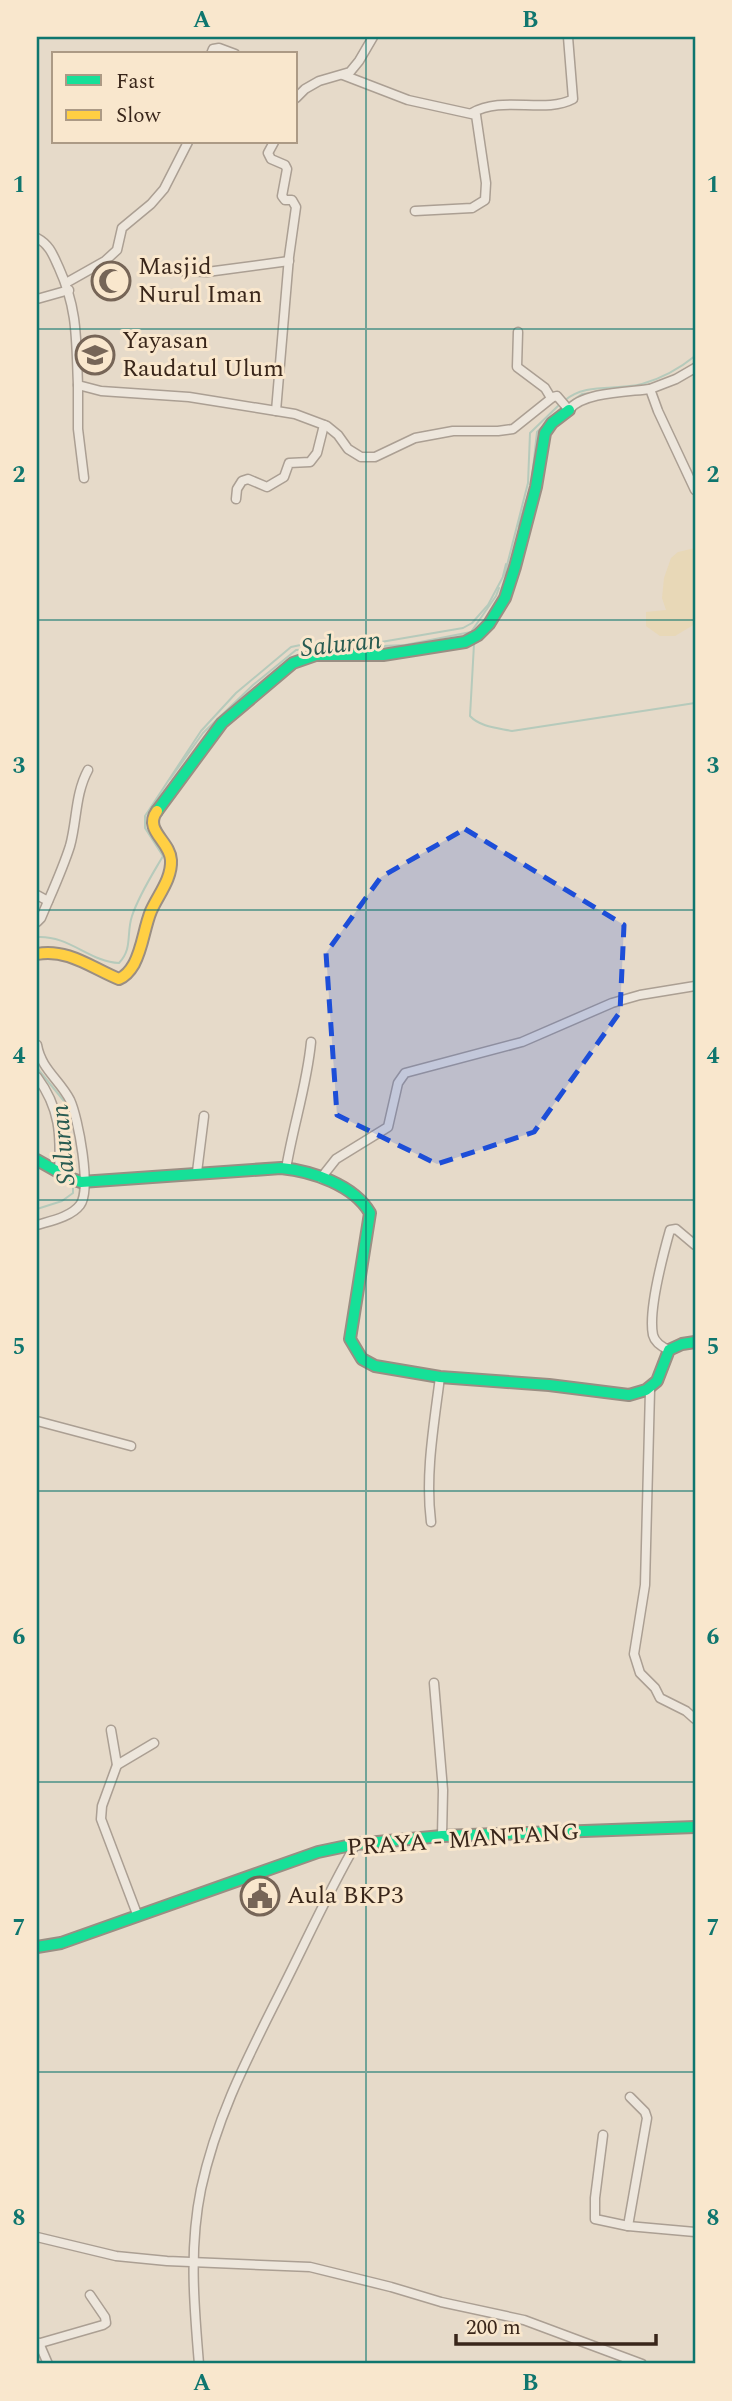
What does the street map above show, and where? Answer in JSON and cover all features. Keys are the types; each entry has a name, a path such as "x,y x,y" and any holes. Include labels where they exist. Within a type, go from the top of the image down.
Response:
{"street":[{"path":"298,96 319,81 353,69 373,37"},
{"path":"472,113 488,105 556,103 573,99 568,37"},
{"path":"213,52 217,48 229,52"},
{"path":"342,75 408,100 476,116 486,183 485,200 472,208 415,211"},
{"path":"37,299 67,286 117,250 122,228 151,204 164,189 187,144"},
{"path":"273,144 268,153 271,159 285,165 287,169 282,197 292,201 296,207 276,411"},
{"path":"37,238 51,249 67,286 76,321 78,429 84,478"},
{"path":"183,271 207,272 289,261"},
{"path":"518,332 517,367 567,409"},
{"path":"37,954 66,954 119,979 128,974 139,952 150,914 169,875 170,851 151,825 153,817 222,723 293,663 316,655 383,654 465,642 474,638 494,616 507,591 536,491 548,428 578,402 596,396 650,389 695,368"},
{"path":"78,385 101,391 189,397 295,414 324,425 338,435 348,449 361,457 375,457 415,438 453,431 513,429 554,397"},
{"path":"650,389 695,490"},
{"path":"236,499 237,489 242,481 247,480 267,487 284,477 289,463 310,461 317,453 324,425"},
{"path":"37,922 41,918 70,845 80,789 88,770"},
{"path":"37,895 48,901"},
{"path":"321,1178 336,1159 388,1127 398,1083 405,1073 522,1042 621,1001 695,986"},
{"path":"286,1169 308,1069 311,1042"},
{"path":"37,1045 44,1067 70,1099 76,1120 83,1182 83,1201 75,1211 37,1225"},
{"path":"37,1077 54,1106 61,1141 63,1175"},
{"path":"197,1172 204,1116"},
{"path":"37,1160 63,1175 83,1182 197,1172 286,1169 321,1178 356,1196 364,1201 370,1213 350,1339 362,1359 375,1366 440,1377 550,1385 629,1395 650,1390 660,1377 669,1350"},
{"path":"695,1245 676,1229 670,1230 655,1291 652,1334 661,1347 669,1350 695,1342"},
{"path":"431,1522 428,1501 429,1462 440,1377"},
{"path":"650,1390 645,1585 634,1654 640,1673 655,1688 660,1698 686,1711 695,1719"},
{"path":"37,1421 131,1446"},
{"path":"434,1683 443,1790 442,1836"},
{"path":"111,1730 117,1765 102,1806 101,1819 137,1914"},
{"path":"117,1765 154,1743"},
{"name":"PRAYA - MANTANG","path":"37,1947 61,1943 318,1852 356,1844 442,1836 695,1827"},
{"path":"199,2364 193,2261 201,2191 226,2103 356,1844"},
{"path":"628,2226 647,2118 645,2112 630,2097"},
{"path":"603,2135 594,2198 594,2218 597,2221 628,2226 695,2232"},
{"path":"37,2237 116,2256 310,2267 441,2302 524,2320 642,2364"},
{"path":"48,2364 38,2343 106,2323 105,2317 90,2295"}],"highlighted area":[{"path":"465,829 624,925 620,1012 534,1132 437,1164 337,1115 326,953 381,877"}],"shaded area":[{"path":"695,548 695,624 675,636 660,636 646,626 646,612 666,610 662,598 664,578 671,558 678,552"}],"waterway":[{"name":"Saluran","path":"564,401 581,391 650,382 670,373 695,356"},
{"path":"691,366 695,362"},
{"path":"567,404 582,394 593,393"},
{"name":"Saluran","path":"37,937 59,940 108,962 119,963 126,952 135,908 163,856 145,828 145,816 201,731 236,693 291,647 310,643 381,642 463,628 472,623 488,605 505,573 528,483 530,433 559,405"},
{"name":"Saluran","path":"518,526 531,486 537,432 542,427"},
{"name":"Saluran","path":"503,576 506,564"},
{"path":"170,779 203,733 253,685 296,650 405,645 471,632 499,588"},
{"path":"474,644 470,716 479,723 490,726 512,731 695,703"},
{"name":"Saluran","path":"37,1068 64,1101 73,1176"},
{"name":"Saluran","path":"37,1209 62,1201 73,1193 73,1185"}],"traffic: fast":[{"path":"157,811 222,723 293,663 316,655 383,655 465,642 478,635 489,624 505,598 536,487 545,433 552,423 569,410"},
{"path":"37,1160 81,1182 281,1168 306,1172 343,1187 363,1203 370,1213 350,1339 362,1359 375,1366 440,1377 549,1385 629,1395 646,1390 657,1381 669,1350 695,1342"},
{"path":"37,1947 61,1943 318,1852 356,1844 442,1836 695,1827"}],"traffic: slow":[{"path":"37,954 69,956 119,979 129,971 137,958 151,911 171,867 170,853 153,824 157,811"}],"place":[{"name":"Masjid Nurul Iman","path":"111,281"},
{"name":"Yayasan Raudatul Ulum","path":"95,355"},
{"name":"Aula BKP3","path":"260,1896"}]}
